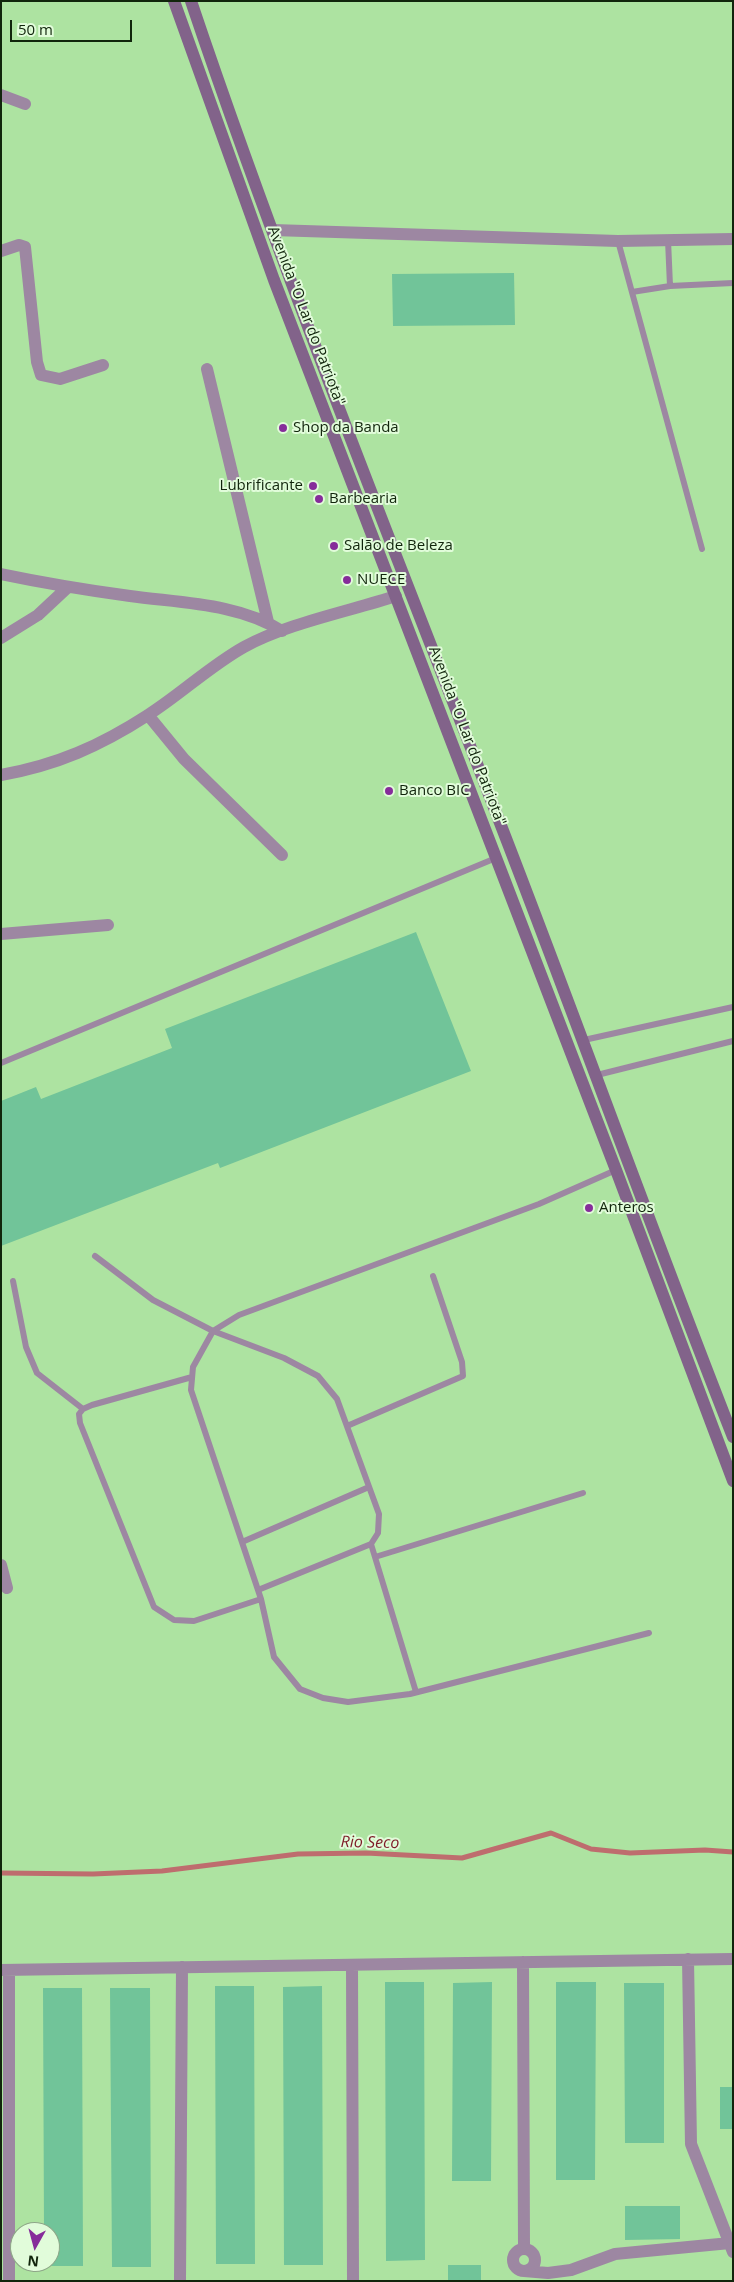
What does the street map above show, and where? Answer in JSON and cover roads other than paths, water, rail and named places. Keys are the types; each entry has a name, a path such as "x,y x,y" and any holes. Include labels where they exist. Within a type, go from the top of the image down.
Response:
{"main road":[{"name":"Avenida \"O Lar do Patriota\"","path":"174,1 274,280 616,1170 733,1481"},
{"name":"Avenida \"O Lar do Patriota\"","path":"191,1 273,230 584,1040 680,1303 733,1437"}],"street":[{"path":"1,95 25,104"},
{"path":"273,230 618,241 733,240"},
{"path":"1,251 19,245 25,247 36,362 41,375 60,379 102,365"},
{"path":"207,369 268,622"},
{"path":"1,574 68,587 220,608 268,622 282,632"},
{"path":"1,638 38,615 68,587"},
{"path":"1,775 39,768 67,758 148,715 245,647 282,632 396,596"},
{"path":"148,715 184,759 282,855"},
{"path":"1,934 108,925"},
{"path":"1,1565 7,1588"},
{"path":"9,2281 5,1970 733,1959"},
{"path":"523,1962 524,2248 517,2250 512,2261 517,2268 524,2271 548,2273 571,2270 616,2254 731,2247 691,2144 688,1960"},
{"path":"352,1965 353,2281"},
{"path":"180,2281 182,1967"}],"lane":[{"path":"668,240 670,286"},
{"path":"618,241 702,549"},
{"path":"632,292 670,286 733,284"},
{"path":"1,1063 496,858"},
{"path":"584,1040 733,1007"},
{"path":"597,1075 733,1041"},
{"path":"616,1170 539,1204 239,1315 213,1331 193,1367 191,1390 262,1599 274,1657 300,1689 323,1698 348,1702 416,1692 649,1633"},
{"path":"95,1256 153,1300 213,1331 284,1358 318,1376 337,1399 379,1514 378,1533 371,1544 258,1590"},
{"path":"347,1426 463,1376 462,1362 433,1276"},
{"path":"13,1281 26,1347 37,1373 83,1409"},
{"path":"192,1377 83,1409 79,1414 80,1423 154,1607 174,1620 194,1621 262,1599"},
{"path":"242,1542 369,1487"},
{"path":"375,1557 583,1493"},
{"path":"371,1544 416,1692"}],"waterway":[{"name":"Rio Seco","path":"1,1873 93,1874 162,1871 298,1854 366,1853 462,1858 551,1833 591,1849 630,1853 705,1850 733,1852"}],"place":[{"name":"Shop da Banda","path":"283,428"},
{"name":"Lubrificante","path":"313,486"},
{"name":"Barbearia","path":"319,499"},
{"name":"Salão de Beleza","path":"334,546"},
{"name":"NUECE","path":"347,580"},
{"name":"Banco BIC","path":"389,791"},
{"name":"Anteros","path":"589,1208"}]}
